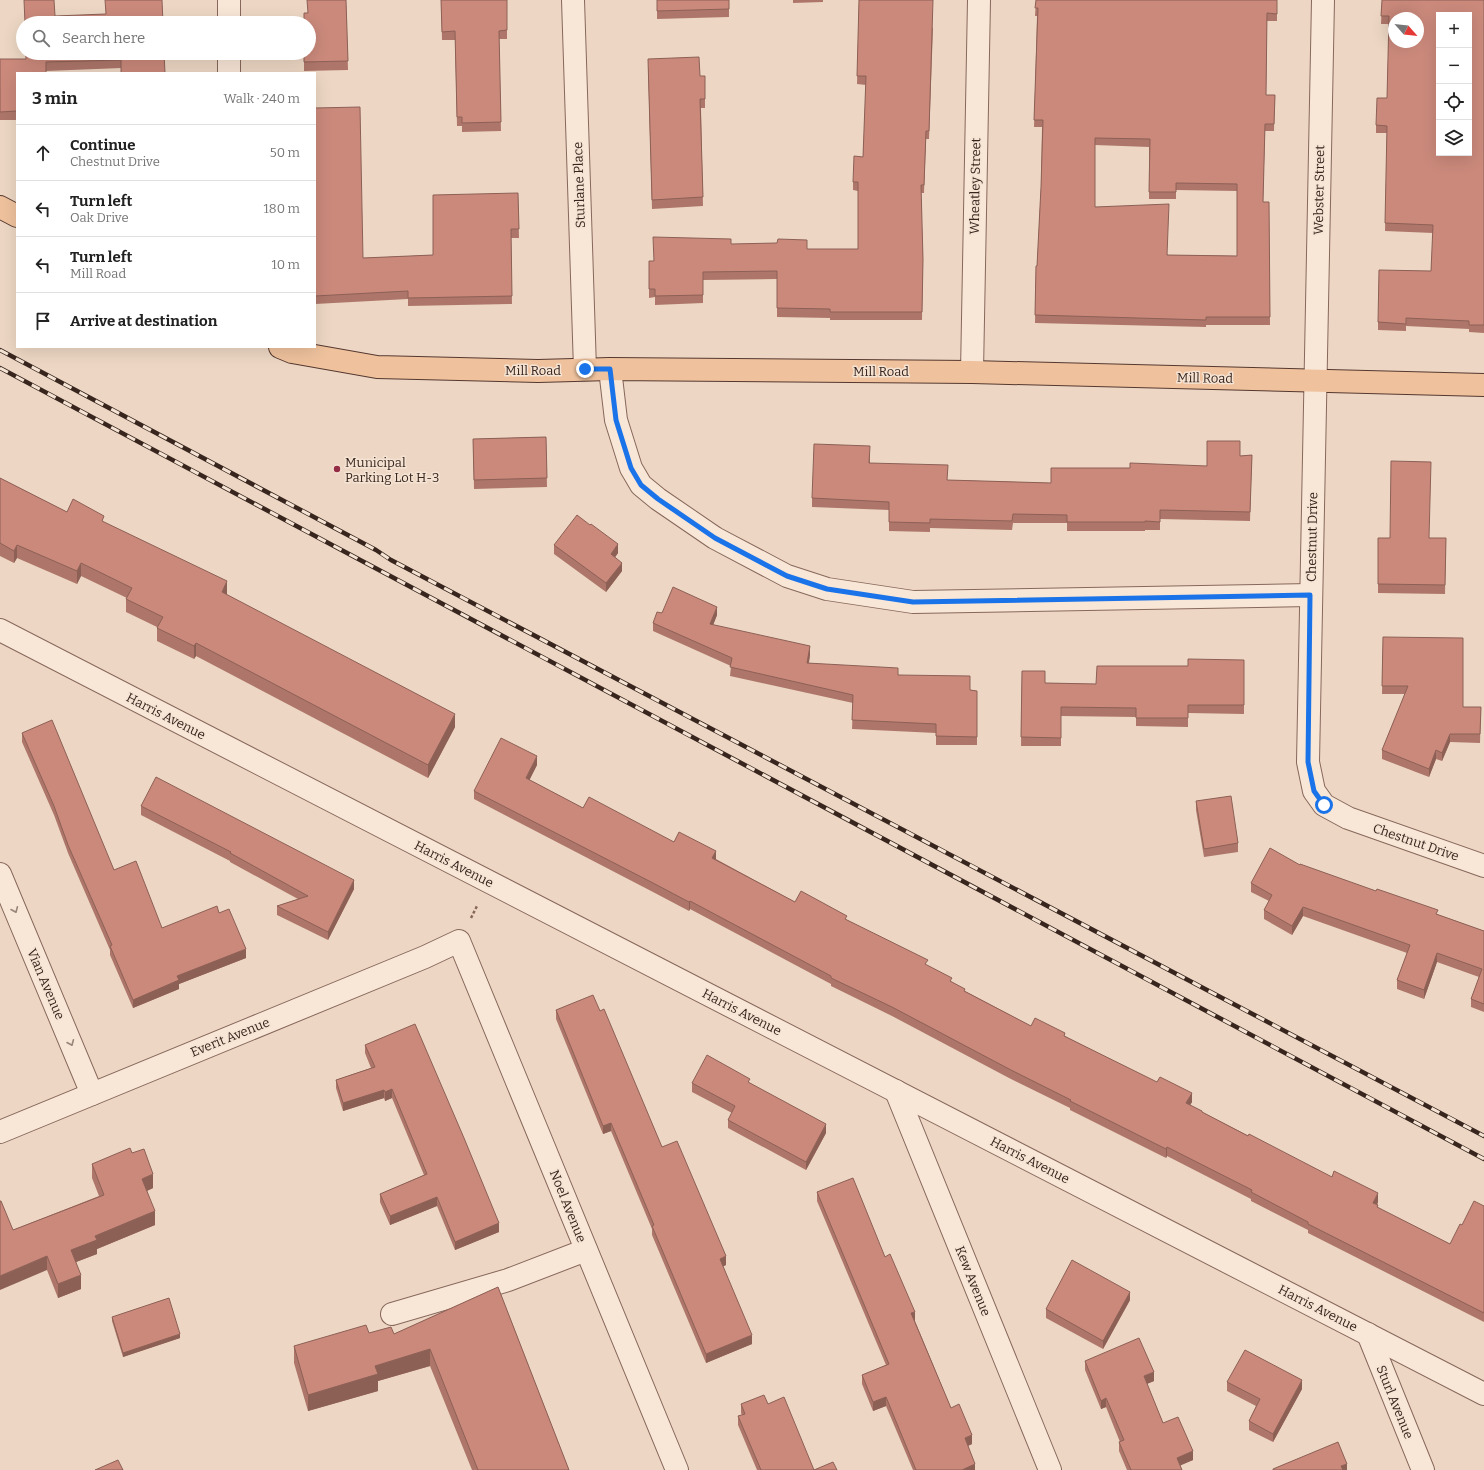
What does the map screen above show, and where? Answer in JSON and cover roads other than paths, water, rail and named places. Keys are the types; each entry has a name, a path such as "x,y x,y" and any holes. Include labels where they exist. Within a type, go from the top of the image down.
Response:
{"main road":[{"path":"0,207 16,215"},
{"name":"Mill Road","path":"282,348 292,352 377,367 538,371 610,369 972,372 1484,385"}],"street":[{"path":"229,0 229,16"},
{"name":"Sturlane Place","path":"573,0 585,369"},
{"name":"Wheatley Street","path":"972,372 979,0"},
{"name":"Webster Street","path":"1316,381 1323,0"},
{"path":"229,60 229,72"},
{"path":"610,369 616,420 631,468 641,485 658,499 715,538 787,576 814,585 827,589 913,602 1310,595"},
{"name":"Chestnut Drive","path":"1316,381 1310,595 1308,762 1314,791 1324,805 1348,818 1484,866"},
{"name":"Harris Avenue","path":"0,630 1484,1394"},
{"name":"Vian Avenue","path":"0,874 92,1094"},
{"name":"Everit Avenue","path":"0,1132 425,957 459,941"},
{"name":"Noel Avenue","path":"459,941 677,1470"},
{"name":"Kew Avenue","path":"896,1091 1050,1470"},
{"path":"392,1314 508,1280 586,1250"},
{"name":"Sturl Avenue","path":"1368,1334 1423,1470"}],"railway":[{"path":"0,350 376,550 391,560 1484,1136"},
{"path":"0,368 1484,1159"}],"place":[{"name":"Municipal Parking Lot H-3","path":"337,469"}]}
